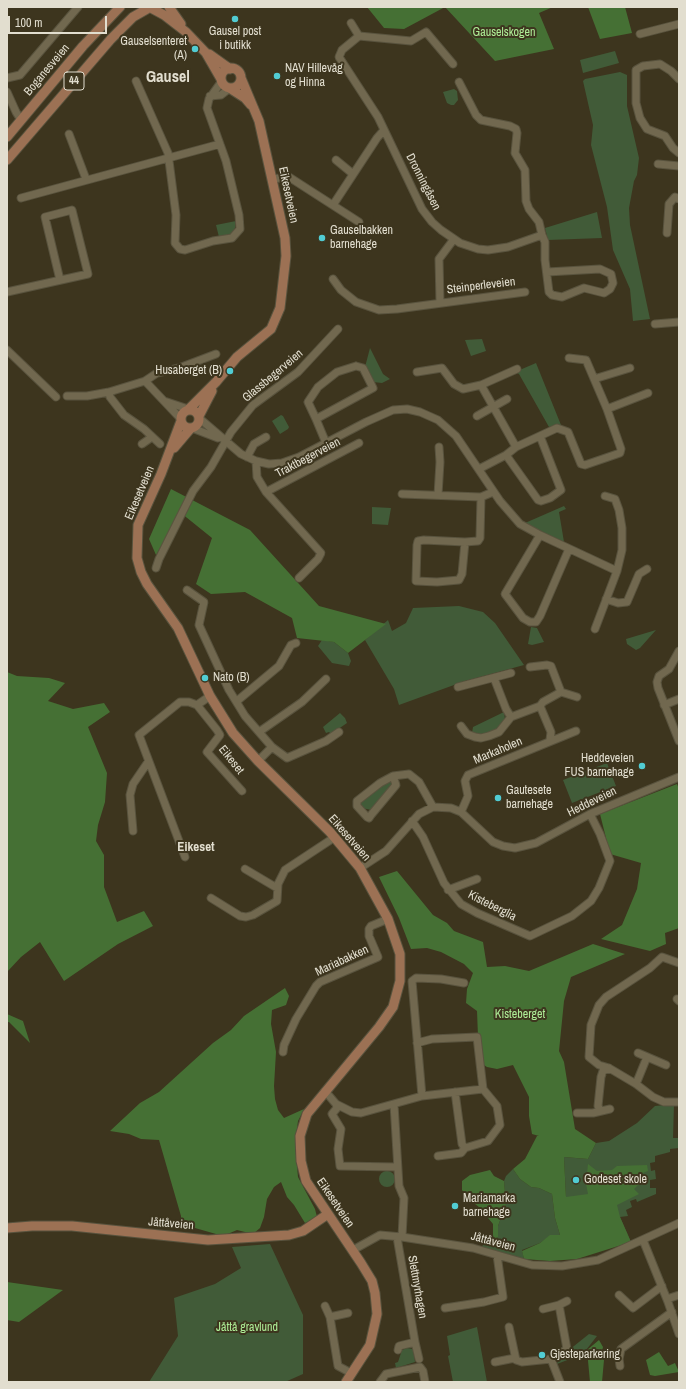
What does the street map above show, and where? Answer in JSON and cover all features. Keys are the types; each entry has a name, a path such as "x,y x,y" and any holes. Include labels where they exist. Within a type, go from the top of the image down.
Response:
{"main road":[{"name":"Boganesveien","path":"7,137 83,46 120,7"},
{"path":"169,7 186,32"},
{"path":"148,8 164,15 186,32 206,53 223,84 231,89 238,86 241,78 236,70 230,68 206,53"},
{"name":"44","path":"7,160 111,39 133,17 148,8"},
{"path":"222,80 224,72 230,68"},
{"name":"Eikesetveien","path":"189,409 216,382 234,360 271,329 280,308 286,249 259,121 241,78"},
{"name":"Eikesetveien","path":"231,89 245,98 254,109"},
{"name":"Eikesetveien","path":"199,417 216,382"},
{"path":"189,409 194,410 199,417 196,426 191,428 183,425 181,419 182,414 189,409"},
{"name":"Eikesetveien","path":"181,419 170,452 138,526 137,558 147,584 178,628 210,696 233,733 258,761 335,837 360,868 388,919 398,944 401,962 400,981 396,999 379,1027 307,1114 300,1136 300,1161 306,1181 353,1250 372,1281 377,1303 377,1314 370,1345 346,1382"},
{"name":"Eikesetveien","path":"170,452 191,428"},
{"name":"Jåttåveien","path":"7,1228 32,1226 72,1226 208,1240 289,1235 302,1230 328,1214"}],"street":[{"path":"7,78 20,75 78,7"},
{"path":"351,23 359,36 411,41 426,32 453,64"},
{"path":"640,34 679,24"},
{"name":"Dronningåsen","path":"359,36 342,50 339,57 372,105 426,215 441,230 454,239 478,249 493,250 508,247 542,235"},
{"path":"679,79 671,71 660,64 643,66 636,70 636,103 640,118 647,129 665,136 673,148 679,153"},
{"path":"136,81 169,158 176,216 175,243 180,249 185,250 213,241 232,238 240,230 236,202 220,144 207,108 207,103 210,96 222,80"},
{"path":"459,82 476,115 481,120 510,126 516,130 515,152 525,170 526,201 529,209 539,222 545,242 545,260 550,292 552,295 565,296 584,288 604,293 610,289 613,282 611,274 600,269 547,272"},
{"path":"210,96 221,94 231,89"},
{"path":"7,92 21,120"},
{"path":"333,205 377,138 384,130"},
{"path":"68,134 86,180"},
{"path":"21,198 220,144"},
{"path":"336,160 353,174"},
{"path":"658,164 679,166"},
{"path":"272,179 289,177 359,222"},
{"path":"667,233 669,204 675,196 679,199"},
{"path":"7,292 88,274 72,210 45,217 60,280"},
{"name":"Steinperleveien","path":"440,302 439,259 454,239"},
{"name":"Steinperleveien","path":"333,278 345,294 362,305 374,309 391,310 440,302 525,292"},
{"path":"656,324 679,322"},
{"name":"Glassbegerveien","path":"156,568 193,491 211,467 224,441 253,405 298,372 338,329"},
{"path":"7,350 56,397"},
{"path":"66,396 87,396 109,392 145,381 157,373 179,368 216,354"},
{"path":"479,469 506,455 516,447 557,428 566,430 581,464 584,465 622,452 607,409 586,360 569,358"},
{"path":"316,419 373,388 363,368 356,366 337,372 318,387 308,402 326,443"},
{"path":"417,372 442,368 460,388 469,389 517,369"},
{"path":"594,379 630,368"},
{"path":"145,381 181,419"},
{"path":"481,385 516,447"},
{"path":"109,392 110,397 124,415 144,429 160,444"},
{"path":"607,409 648,392"},
{"path":"478,416 507,399"},
{"path":"162,400 189,409"},
{"path":"199,417 224,441 247,457 256,461 270,464 291,461 380,415 393,410 412,410 429,415 456,436 493,492 520,524 617,571"},
{"path":"191,428 224,441"},
{"path":"506,455 538,500 541,501 550,498 561,490 540,436"},
{"path":"142,444 152,437"},
{"path":"247,457 254,444 266,437"},
{"name":"Traktbegerveien","path":"266,492 359,443"},
{"path":"438,447 440,462 438,495"},
{"name":"Traktbegerveien","path":"256,461 257,477 266,492 321,553 318,559 298,578"},
{"path":"402,494 481,497 493,492"},
{"path":"595,629 617,571 622,550 621,518 615,499 605,496"},
{"path":"465,542 462,574 459,580 437,582 416,581 418,541 478,541 480,538 481,497"},
{"path":"540,535 505,594 523,618 530,622 536,622 540,616 569,549"},
{"path":"606,599 618,603 627,602 639,574 647,569"},
{"path":"187,590 204,602 199,625 229,690 246,716 272,747 287,758 326,741 339,732"},
{"path":"236,701 278,666 291,646 296,643"},
{"path":"679,651 669,669 658,679 658,688 679,741"},
{"path":"530,667 551,666 561,692"},
{"path":"458,687 511,673"},
{"path":"494,678 506,709 511,717 540,706 542,702 561,692 577,697"},
{"path":"259,732 302,702 326,679"},
{"path":"185,857 138,735 180,702 189,702 197,705 210,696"},
{"path":"664,705 679,699"},
{"name":"Eikeset","path":"197,705 220,735 208,752 242,791"},
{"path":"540,706 551,732 550,740"},
{"name":"Markaholen","path":"460,726 468,734 481,738 500,732 511,717"},
{"name":"Markaholen","path":"461,812 468,796 465,781 468,775 550,740 576,731"},
{"path":"258,761 272,747"},
{"path":"133,832 130,795 133,784 148,762"},
{"path":"360,868 386,851 419,814 433,807 419,782 409,774 393,776 380,783 357,801 357,806 368,818 396,785 393,776"},
{"name":"Heddeveien","path":"433,807 451,808 461,812 493,842 515,848 536,843 590,814 679,777"},
{"name":"Kisteberglia","path":"412,821 423,837 440,876 448,890 461,904 530,936 572,916 591,901 600,888 610,861 600,834 590,814"},
{"path":"211,898 236,914 246,917 253,915 277,901 279,879 285,870 335,837"},
{"path":"245,869 277,888"},
{"name":"Kisteberglia","path":"448,890 477,879"},
{"name":"Mariabakken","path":"283,1052 284,1046 296,1018 316,986 325,979 378,957 369,936 369,929 371,926 388,919"},
{"path":"679,963 662,957 650,968 606,997 599,1004 591,1025 589,1057 599,1065 609,1068 658,1099 664,1102 679,1102"},
{"path":"422,1096 412,984 413,979 453,980 464,983"},
{"path":"417,1043 432,1039 477,1037 483,1089 497,1106 500,1125 488,1141 465,1148 461,1153 438,1156"},
{"path":"638,1053 666,1065"},
{"path":"636,1084 647,1057"},
{"path":"600,1110 598,1106 601,1077 604,1071 609,1068"},
{"path":"325,1092 336,1104 352,1112 361,1113 422,1096 483,1089"},
{"path":"455,1092 462,1144 465,1148"},
{"path":"336,1104 337,1108 332,1114 341,1129 338,1149 340,1166 397,1167"},
{"name":"Slettmyrhagen","path":"394,1104 399,1186 404,1198 404,1224 399,1237 419,1359"},
{"path":"577,1113 593,1113 600,1110 610,1109"},
{"name":"Jåttåveien","path":"353,1250 380,1236 399,1237 473,1248 532,1265 562,1266 593,1261 628,1248 679,1223"},
{"path":"643,1240 672,1312 679,1334"},
{"path":"445,1308 486,1304 503,1296 497,1255"},
{"path":"619,1295 634,1308 662,1286"},
{"path":"667,1299 679,1295"},
{"path":"543,1309 559,1305 567,1301"},
{"path":"495,1362 515,1358 522,1362 551,1359 566,1349 559,1305"},
{"path":"325,1306 330,1317 338,1366 351,1373"},
{"path":"620,1366 618,1359 622,1349 672,1312"},
{"path":"330,1317 348,1313"},
{"path":"510,1327 515,1358"},
{"path":"398,1350 399,1346 415,1342"},
{"path":"551,1359 560,1382"},
{"path":"380,1382 386,1374 420,1367 423,1371 425,1382"}],"green space":[{"path":"367,7 445,7 404,29 384,28"},
{"name":"Gauselskogen","path":"445,7 553,7 539,13 554,49 495,61"},
{"path":"588,7 625,7 632,33 600,39"},
{"path":"615,51 619,63 583,73 580,60"},
{"path":"620,72 627,75 627,106 639,158 637,175 634,181 629,208 630,225 650,319 633,321 630,289 613,250 607,207 591,145 593,125 583,81 585,79"},
{"path":"454,89 457,91 458,100 454,105 451,105 447,103 443,92"},
{"path":"597,212 602,238 548,240 545,228"},
{"path":"236,221 235,228 231,234 219,237 216,225"},
{"path":"482,339 486,351 471,356 465,340"},
{"path":"370,348 383,374 390,379 382,383 373,382 365,367"},
{"path":"536,363 561,425 549,427 519,374 515,372"},
{"path":"281,415 289,427 280,434 272,421"},
{"path":"171,489 250,530 319,606 386,624 348,653 334,642 297,638 292,618 245,592 211,594 196,584 212,538 181,513 156,555 149,539"},
{"path":"564,506 566,509 559,512 564,542 535,530 525,523"},
{"path":"372,507 391,508 388,525 372,524"},
{"path":"459,606 483,612 495,623 524,665 465,681 399,705 394,689 365,640 388,620 392,631 406,623 413,608"},
{"path":"531,627 537,628 544,642 532,645 528,644"},
{"path":"656,630 640,648 636,650 627,644 626,639"},
{"path":"322,640 334,642 348,653 351,661 349,666 332,663 318,646"},
{"path":"7,672 17,676 49,678 65,683 48,701 73,709 104,703 110,712 88,727 107,773 105,802 98,825 96,841 104,855 104,887 117,922 144,911 153,926 118,944 64,981 40,942 21,957 7,972"},
{"path":"504,712 505,719 500,728 481,735 472,733 473,727"},
{"path":"340,713 345,718 347,723 331,734 329,732 326,733 323,727"},
{"path":"607,763 616,786 572,803 563,780"},
{"path":"390,780 393,783 371,810 362,808 360,801"},
{"path":"677,784 679,789 679,928 665,933 666,944 650,951 601,939 622,925 637,889 641,863 610,854 600,814"},
{"name":"Kisteberget","path":"397,871 433,915 447,923 454,931 483,942 487,967 505,966 529,971 593,944 625,954 571,977 564,1001 559,1051 564,1062 575,1129 596,1143 588,1159 564,1157 566,1197 588,1194 586,1184 588,1164 597,1171 612,1170 617,1166 647,1165 648,1171 635,1176 628,1175 639,1184 634,1189 639,1194 617,1205 620,1217 631,1242 577,1259 550,1261 524,1259 522,1251 540,1243 550,1235 560,1235 555,1218 552,1194 539,1188 531,1187 520,1179 513,1169 525,1159 537,1136 539,1136 532,1134 529,1116 529,1097 513,1065 497,1069 487,1067 479,1062 477,1011 466,1003 467,989 473,973 464,964 441,952 427,948 411,949 399,918 379,877"},
{"path":"285,988 289,996 286,1005 272,1010 271,1024 276,1052 274,1086 275,1099 278,1110 284,1118 304,1109 298,1121 295,1144 298,1177 315,1209 317,1217 305,1223 294,1205 287,1197 281,1182 274,1187 267,1199 264,1217 260,1228 253,1234 237,1230 223,1236 181,1224 181,1216 159,1140 141,1139 129,1134 110,1131 140,1103 159,1092 213,1043 231,1030 244,1016"},
{"path":"7,1014 23,1021 30,1043 9,1022 7,1022"},
{"path":"674,1104 673,1138 679,1138 679,1148 670,1149 670,1152 655,1156 655,1162 650,1163 651,1171 655,1170 656,1179 650,1180 650,1188 656,1188 656,1194 637,1202 636,1199 630,1201 632,1207 626,1210 628,1216 620,1217 631,1242 566,1197 564,1157 588,1159 596,1143 609,1141 637,1123 655,1106"},
{"path":"513,1169 520,1179 531,1187 539,1188 552,1194 555,1218 560,1235 550,1236 540,1243 522,1250 524,1259 480,1247 498,1237 498,1226 506,1204 504,1181 506,1176"},
{"path":"490,1170 494,1176 504,1181 506,1204 498,1226 498,1237 486,1244 487,1238 493,1236 493,1224 479,1207 467,1198 462,1190 462,1181 470,1175"},
{"path":"384,1171 390,1171 395,1176 393,1185 390,1187 384,1187 379,1182 379,1176"},
{"name":"Jåttå gravlund","path":"270,1244 303,1315 303,1374 285,1382 149,1382 178,1336 174,1298 215,1284 241,1268 232,1247"},
{"path":"7,1282 63,1290 19,1322 7,1320"},
{"path":"477,1327 487,1382 453,1382 448,1356 450,1355 447,1336"},
{"path":"589,1334 597,1336 583,1354 557,1364 569,1350"},
{"path":"599,1340 603,1347 601,1356 604,1360 602,1382 590,1382 587,1350"},
{"path":"407,1348 413,1349 415,1362 396,1368 395,1363 398,1362 402,1350"},
{"path":"659,1352 668,1366 675,1363 679,1372 655,1376 650,1375 646,1360"}],"place":[{"name":"Gausel post i butikk","path":"235,19"},
{"name":"Gauselsenteret (A)","path":"195,49"},
{"name":"NAV Hillevåg og Hinna","path":"277,76"},
{"name":"Gauselbakken barnehage","path":"322,238"},
{"name":"Husaberget (B)","path":"230,371"},
{"name":"Nato (B)","path":"205,678"},
{"name":"Heddeveien FUS barnehage","path":"642,766"},
{"name":"Gautesete barnehage","path":"498,798"},
{"name":"Godeset skole","path":"576,1180"},
{"name":"Mariamarka barnehage","path":"455,1206"},
{"name":"Gjesteparkering","path":"542,1355"}],"district":[{"name":"Gausel","path":"168,78"},
{"name":"Eikeset","path":"196,848"}]}
